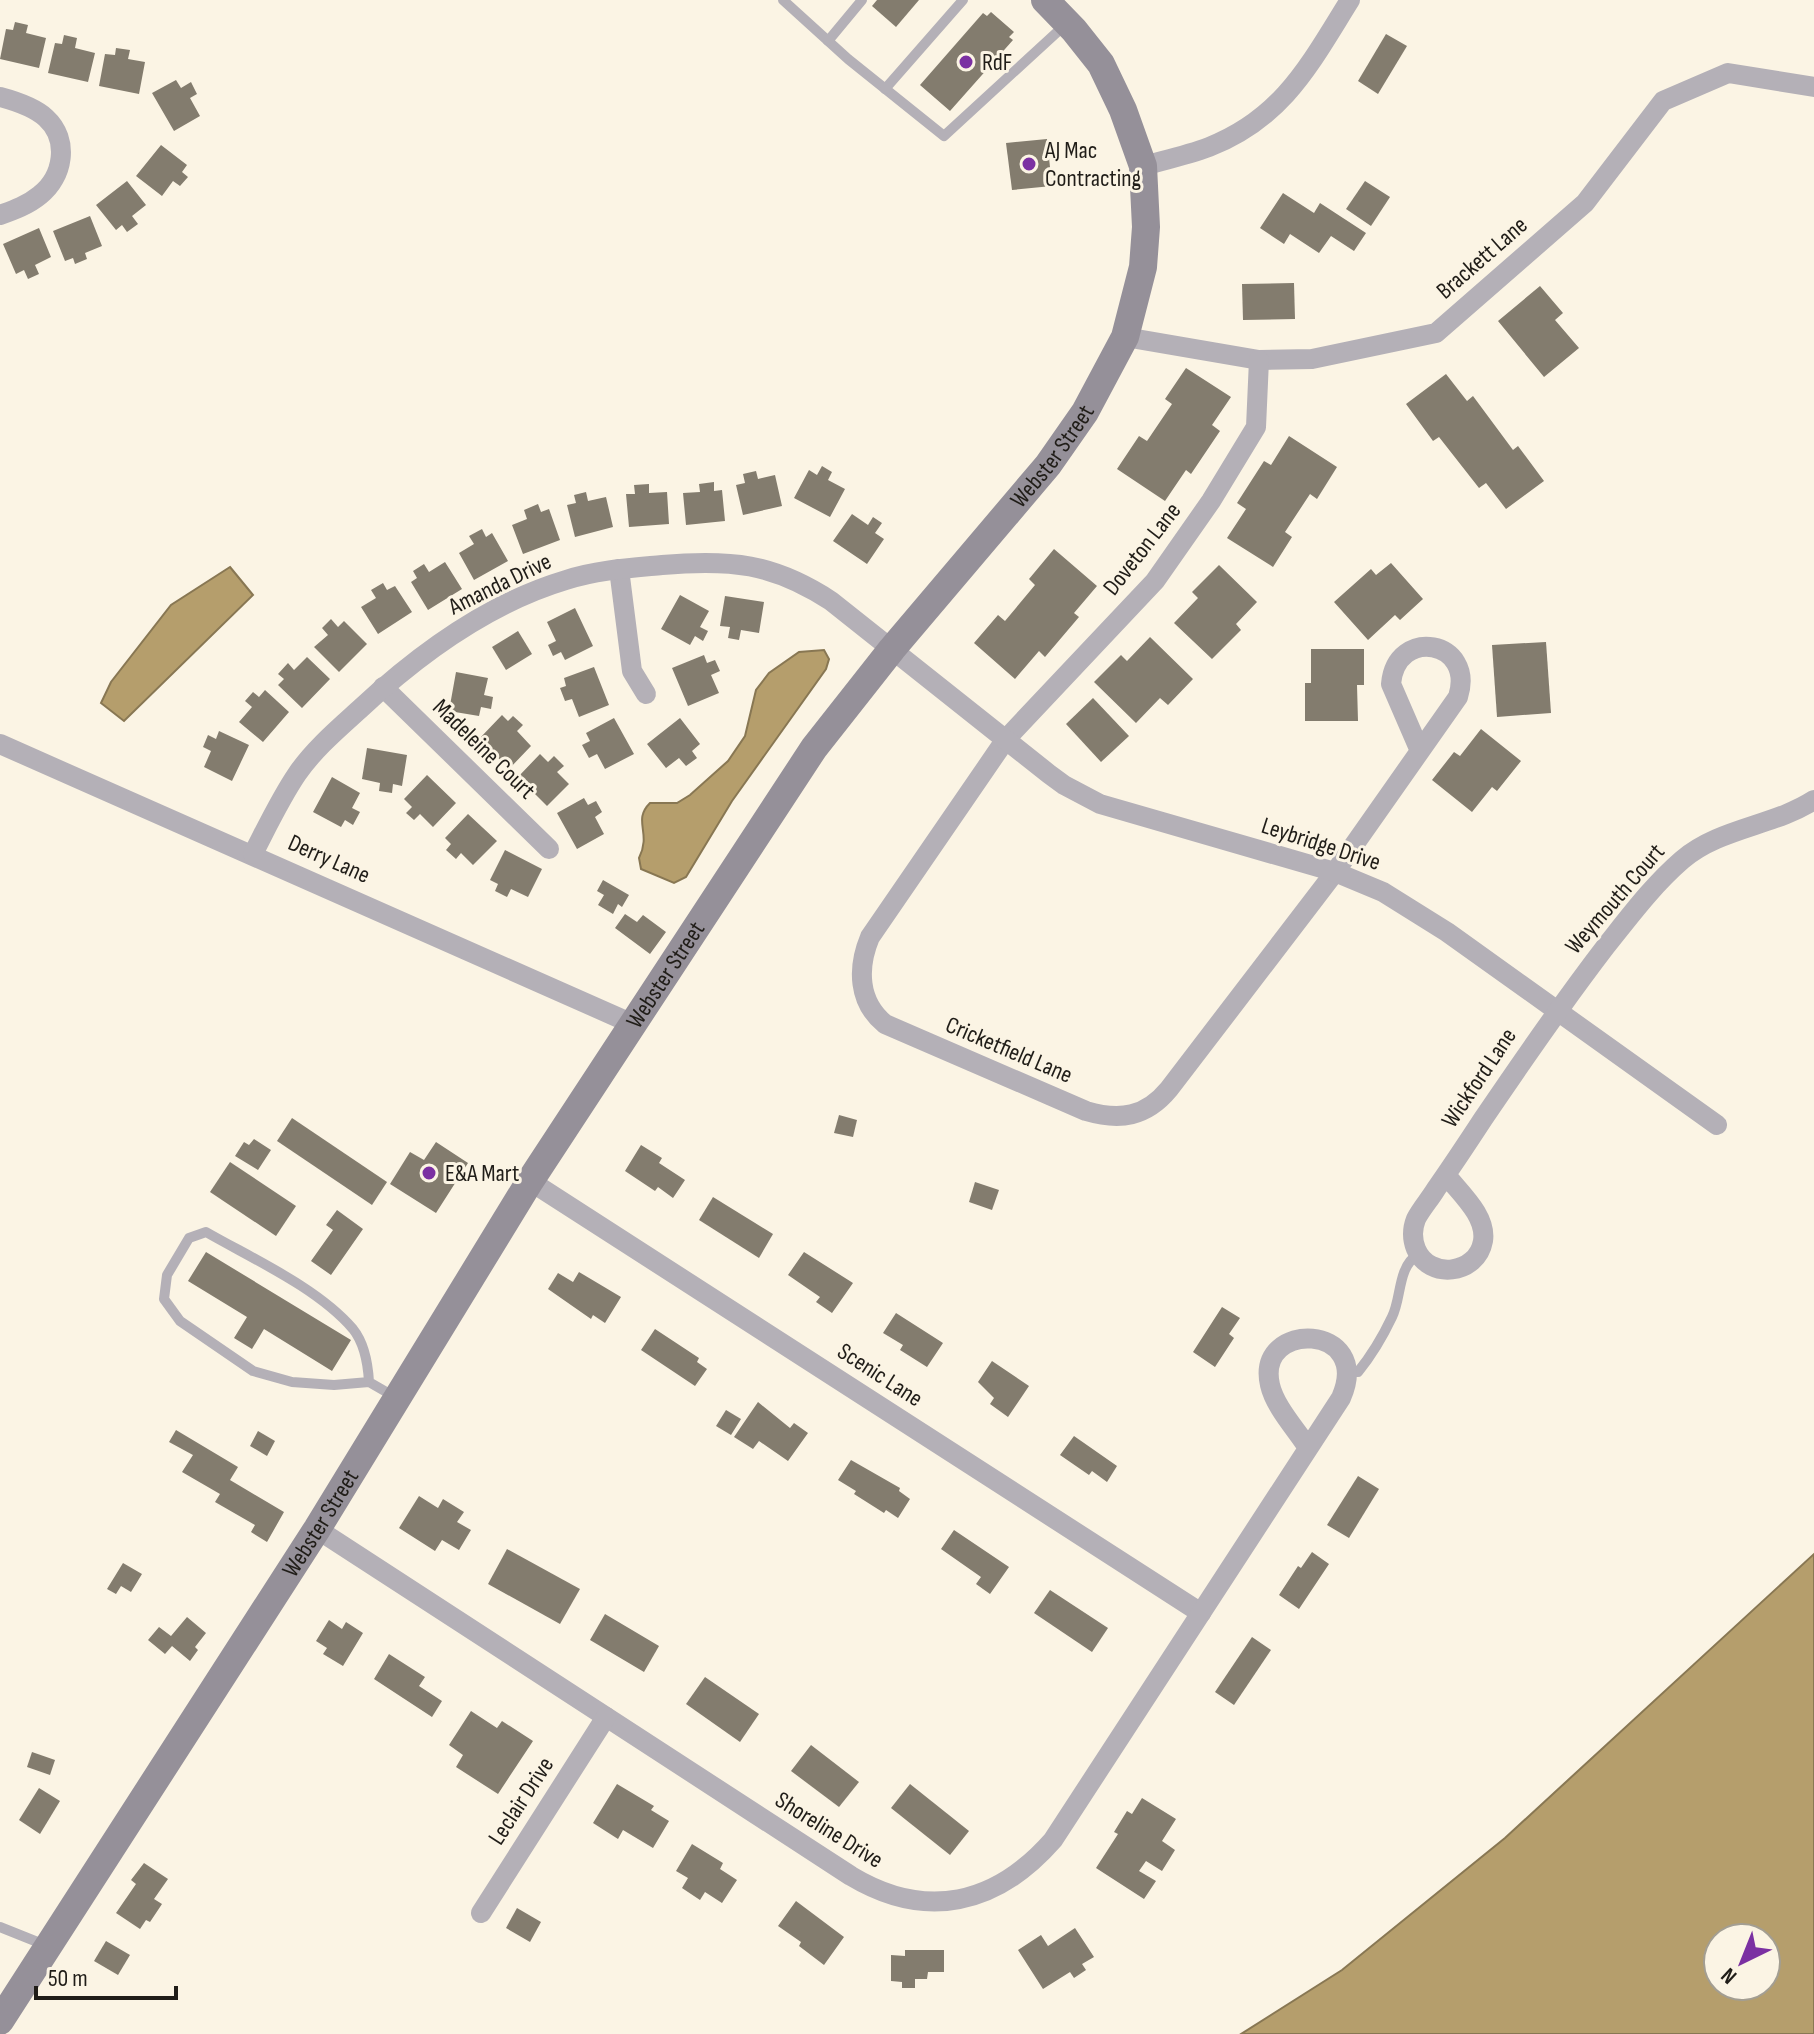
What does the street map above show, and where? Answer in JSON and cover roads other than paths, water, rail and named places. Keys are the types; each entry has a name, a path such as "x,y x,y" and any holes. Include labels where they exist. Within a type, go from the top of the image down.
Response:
{"main road":[{"name":"Webster Street","path":"0,2021 317,1529 530,1181 814,748 892,649 1048,465 1085,412 1125,337 1143,267 1146,227 1143,166 1112,84 1101,64 1045,0"}],"street":[{"path":"1143,166 1209,147 1244,130 1279,105 1307,70 1350,0"},
{"name":"Brackett Lane","path":"1125,337 1259,360 1312,359 1436,333 1585,203 1663,101 1728,73 1814,87"},
{"path":"0,97 29,107 47,119 58,137 62,159 55,180 40,196 0,215"},
{"name":"Doveton Lane","path":"1006,739 1155,581 1211,501 1256,427 1259,360"},
{"name":"Amanda Drive","path":"253,854 298,773 328,738 383,687 409,665 499,608 569,578 619,569 714,563 748,565 778,572 804,583 892,649"},
{"path":"619,569 632,671 646,694"},
{"name":"Cricketfield Lane","path":"1006,739 870,937 860,966 866,999 875,1016 885,1024 1086,1111 1109,1117 1131,1116 1161,1099 1335,872 1458,697 1462,685 1456,662 1448,653 1425,646 1404,654 1392,673 1391,684 1420,751"},
{"name":"Leybridge Drive","path":"892,649 1064,785 1100,804 1359,880 1415,910 1717,1125"},
{"name":"Madeleine Court","path":"383,687 549,849"},
{"name":"Derry Lane","path":"0,744 635,1025"},
{"name":"Weymouth Court","path":"1556,1011 1643,899 1684,857 1707,843 1799,809 1814,800"},
{"name":"Wickford Lane","path":"1418,1254 1412,1232 1415,1220 1556,1011"},
{"path":"1418,1254 1425,1262 1447,1271 1470,1263 1483,1243 1484,1231 1480,1220 1446,1175"},
{"name":"Scenic Lane","path":"530,1181 1201,1613"},
{"path":"1308,1448 1274,1395 1269,1371 1273,1359 1290,1341 1314,1337 1336,1349 1344,1360 1347,1372"},
{"name":"Shoreline Drive","path":"317,1529 875,1891 917,1901 958,1900 985,1893 1009,1880 1033,1863 1053,1840 1341,1398 1347,1372"},
{"name":"Leclair Drive","path":"481,1913 606,1717"}],"lane":[{"path":"783,0 944,136 1067,23"},
{"path":"828,41 862,0"},
{"path":"885,89 963,0"},
{"path":"369,1382 368,1360 354,1331 313,1295 206,1232 189,1238 167,1275 165,1287 164,1299 180,1321 253,1371 292,1382 334,1385 369,1382 397,1398"},
{"path":"1347,1372 1358,1372 1387,1327 1394,1314 1407,1263 1418,1254"},
{"path":"0,1927 47,1946"}],"place":[{"name":"RdF","path":"966,62"},
{"name":"AJ Mac Contracting","path":"1029,164"},
{"name":"E&A Mart","path":"429,1173"}]}
